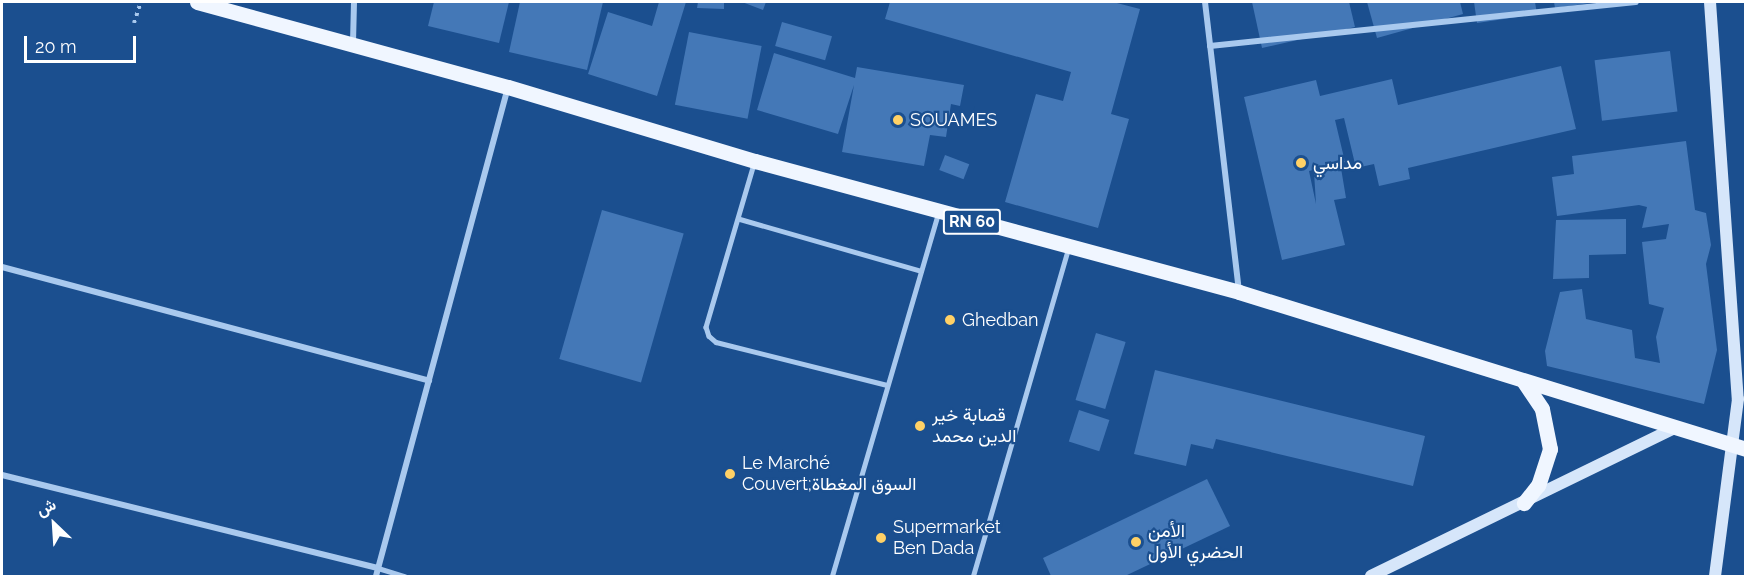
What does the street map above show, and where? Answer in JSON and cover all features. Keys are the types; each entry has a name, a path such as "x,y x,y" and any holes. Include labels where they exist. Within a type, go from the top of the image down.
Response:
{"main road":[{"name":"RN 60","path":"197,2 508,87 755,162 1068,248 1239,292 1740,447"},
{"path":"1524,382 1542,409 1550,449 1538,485 1524,503"}],"street":[{"path":"353,46 354,2"},
{"path":"1205,2 1239,292"},
{"path":"1210,46 1636,2"},
{"path":"1710,2 1740,447 1715,576"},
{"path":"376,576 508,87"},
{"path":"2,267 429,381"},
{"path":"1371,576 1675,428"},
{"path":"2,476 378,568"}],"lane":[{"path":"755,162 740,219 706,327 709,336 716,342 887,385"},
{"path":"832,576 938,212"},
{"path":"740,219 921,271"},
{"path":"972,576 1068,248"},
{"path":"378,568 405,576"}],"path":[{"path":"134,23 141,2"}],"building":[{"path":"434,2 509,2 499,43 428,26"},
{"path":"520,2 603,2 587,70 509,52"},
{"path":"659,2 686,2 657,96 588,74 608,12 652,26"},
{"path":"698,2 724,2 724,9 697,8"},
{"path":"742,2 766,2 763,10"},
{"path":"890,2 1113,2 1140,9 1111,114 1129,119 1098,228 1005,202 1036,94 1063,101 1071,72 885,19"},
{"path":"1252,2 1349,2 1355,27 1262,48"},
{"path":"1367,2 1460,2 1463,14 1377,38"},
{"path":"1474,2 1535,2 1537,14 1477,23"},
{"path":"1554,2 1590,2 1590,3 1555,8"},
{"path":"782,22 832,36 825,60 775,46"},
{"path":"689,32 762,46 748,119 675,105"},
{"path":"1670,51 1677,112 1602,121 1595,60"},
{"name":"SOUAMES","path":"774,53 855,78 857,67 964,85 960,106 951,104 946,137 930,135 924,166 842,152 854,85 838,134 757,110"},
{"name":"مداسي","path":"1561,66 1576,129 1408,168 1410,179 1379,186 1374,164 1356,168 1344,118 1335,120 1345,162 1309,171 1316,204 1314,172 1341,168 1346,198 1334,200 1345,245 1282,260 1244,97 1316,80 1320,96 1392,79 1398,105"},
{"path":"1686,141 1695,210 1706,213 1711,245 1706,264 1717,350 1704,404 1547,366 1545,351 1560,292 1582,289 1586,319 1632,330 1635,358 1660,363 1656,337 1664,308 1649,304 1642,242 1666,239 1669,224 1642,228 1647,207 1639,205 1557,216 1552,177 1574,174 1572,156"},
{"path":"945,155 969,164 964,179 939,170"},
{"path":"602,210 684,233 641,382 559,359"},
{"path":"1626,219 1626,254 1589,255 1589,278 1553,279 1556,220"},
{"path":"1096,333 1126,342 1105,409 1076,400"},
{"path":"1155,370 1425,436 1413,486 1216,439 1213,449 1191,444 1186,466 1134,454"},
{"path":"1079,410 1109,420 1099,451 1069,441"},
{"name":"الأمن الحضري الأول","path":"1207,479 1230,526 1125,576 1051,576 1043,558"}],"place":[{"name":"SOUAMES","path":"898,120"},
{"name":"مداسي","path":"1301,163"},
{"name":"Ghedban","path":"950,320"},
{"name":"قصابة خير الدين محمد","path":"920,426"},
{"name":"Le Marché Couvert;السوق المغطاة","path":"730,474"},
{"name":"Supermarket Ben Dada","path":"881,538"},
{"name":"الأمن الحضري الأول","path":"1136,542"}]}
